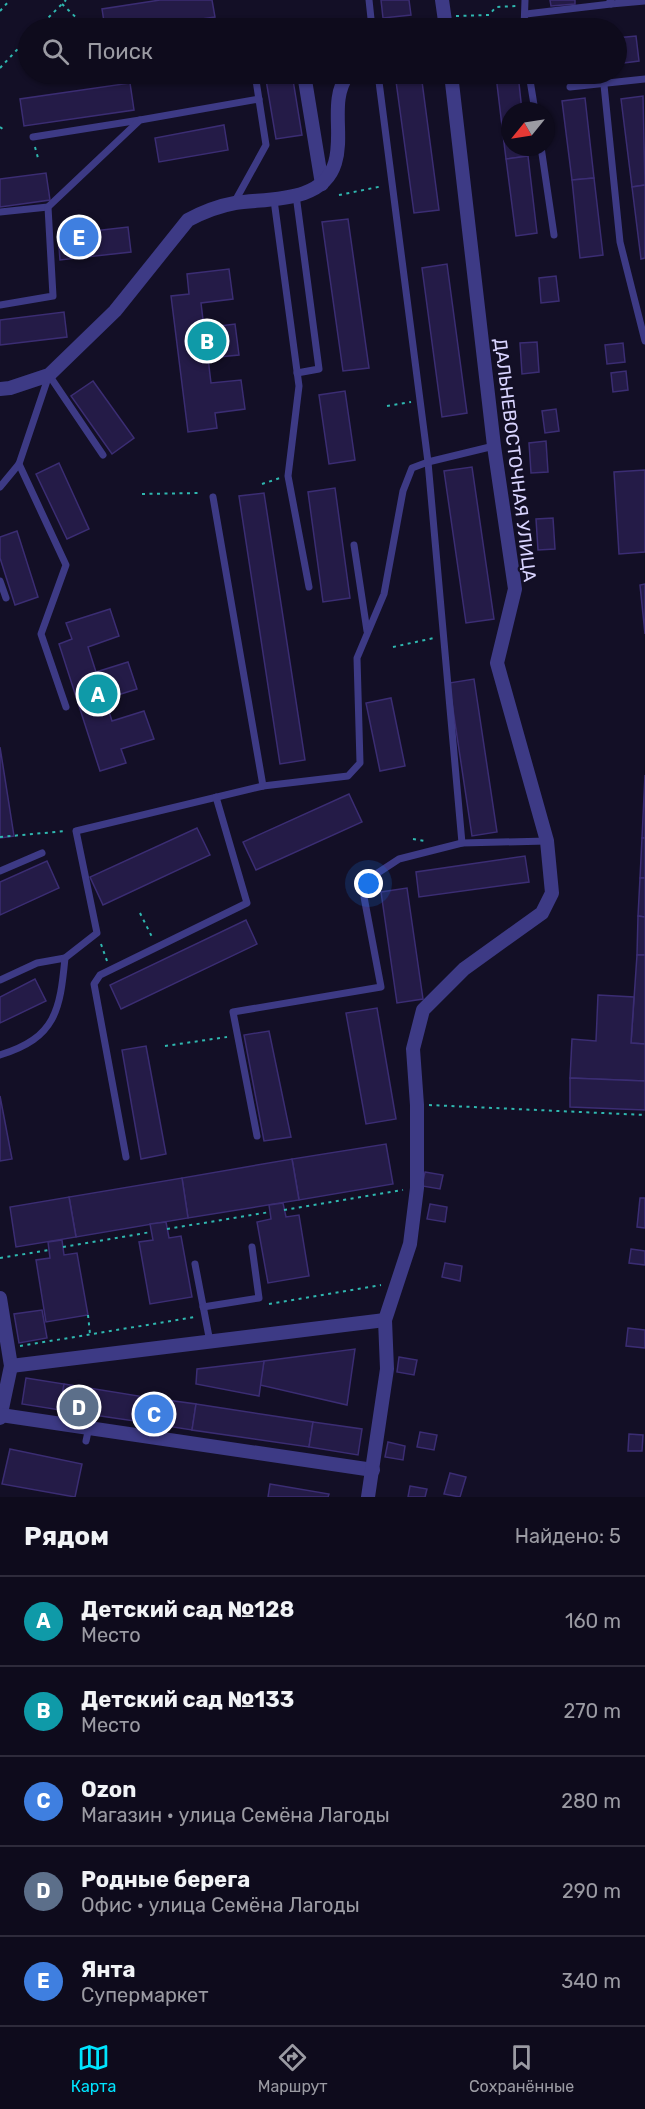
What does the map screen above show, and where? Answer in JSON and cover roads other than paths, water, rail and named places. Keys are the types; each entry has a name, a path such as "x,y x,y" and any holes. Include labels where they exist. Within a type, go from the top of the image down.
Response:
{"street":[{"path":"442,0 447,18"},
{"path":"306,84 322,184"},
{"path":"0,389 49,375 115,311 188,220 204,211 234,203 274,200 296,195 322,184 332,174 338,152 337,107 345,84"},
{"name":"ДАЛЬНЕВОСТОЧНАЯ УЛИЦА","path":"368,1497 387,1369 385,1320 410,1244 417,1188 417,1105 413,1049 423,1010 464,969 542,913 552,893 547,841 496,663 515,589 494,446 452,84"},
{"path":"0,1298 11,1366 1,1416 373,1470"},
{"path":"11,1366 385,1320"}],"lane":[{"path":"369,0 371,18"},
{"path":"525,0 525,18"},
{"path":"526,14 610,2 645,1"},
{"path":"627,82 645,79"},
{"path":"234,203 266,145 257,84"},
{"path":"379,84 428,462 462,843"},
{"path":"531,84 534,102"},
{"path":"570,87 611,84"},
{"path":"604,85 620,242 645,341"},
{"path":"33,137 259,99"},
{"path":"0,212 48,207 140,120"},
{"path":"542,156 554,235"},
{"path":"296,195 319,369 297,373"},
{"path":"274,200 299,386 288,476 309,587"},
{"path":"0,305 53,296 48,207"},
{"path":"49,375 103,455"},
{"path":"0,487 19,464 49,375"},
{"path":"0,980 37,963 65,958 97,933 76,831 263,786 348,776 360,763 357,658 384,594 403,491 412,468 494,446"},
{"path":"19,464 66,565 41,634 66,707"},
{"path":"213,497 263,786"},
{"path":"354,545 368,633"},
{"path":"0,580 6,598"},
{"path":"126,1157 94,984 100,975 246,903 216,797"},
{"path":"257,1136 233,1012 381,987 364,897 370,878 399,859 462,843 547,841"},
{"path":"0,871 42,853"},
{"path":"0,1055 17,1050 45,1030 61,1000 65,958"},
{"path":"203,1307 260,1298 252,1246"},
{"path":"195,1264 210,1341"},
{"path":"86,1441 89,1427"}],"place":[{"name":"Янта","path":"79,237"},
{"name":"Детский сад №133","path":"207,341"},
{"name":"Детский сад №128","path":"98,694"},
{"name":"Родные берега","path":"79,1407"},
{"name":"Ozon","path":"154,1414"}]}
